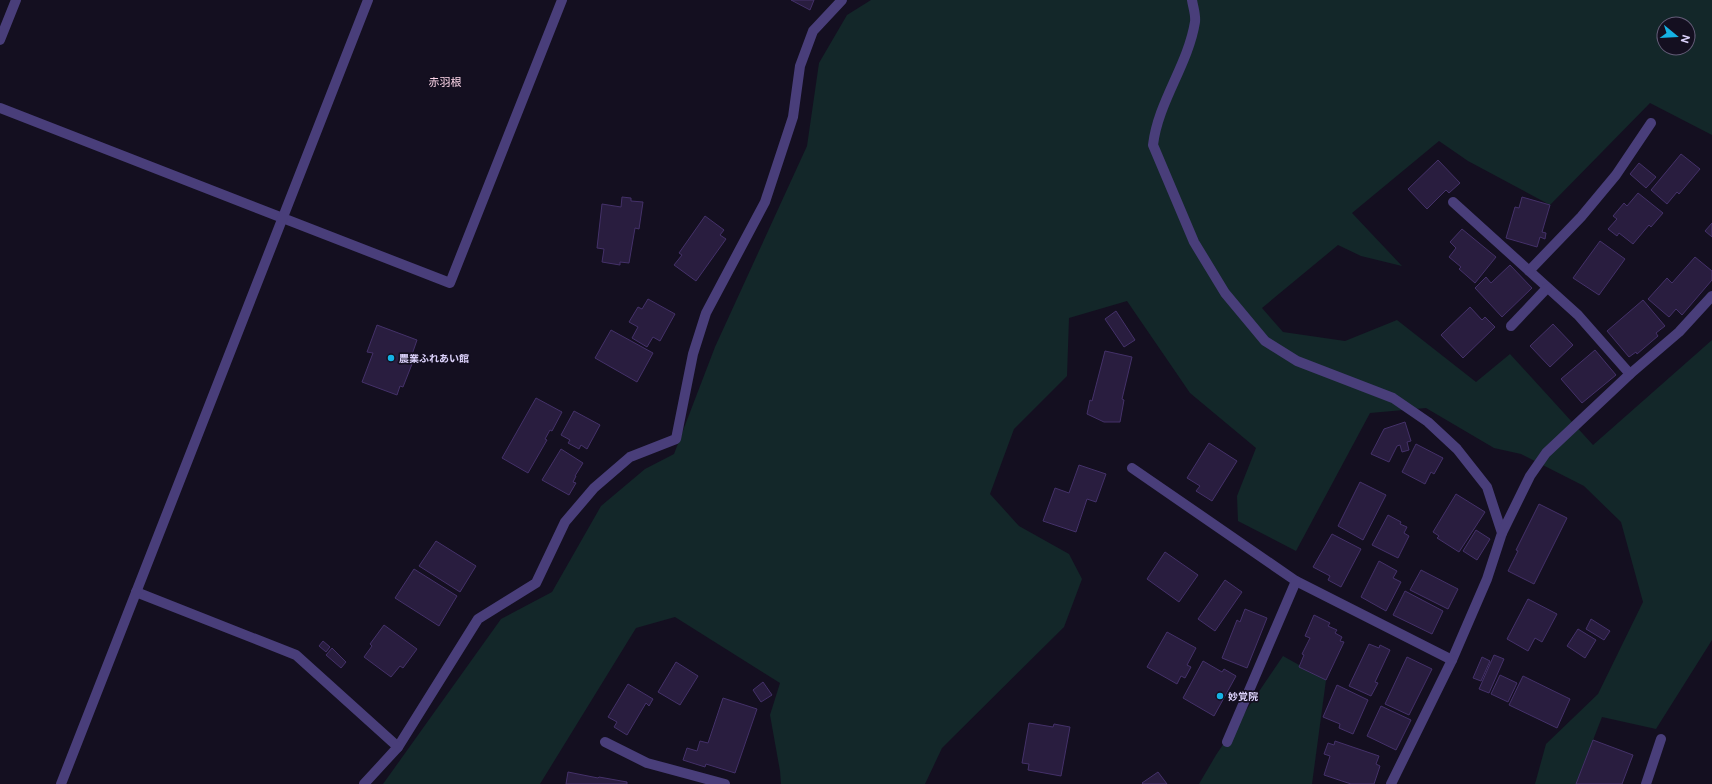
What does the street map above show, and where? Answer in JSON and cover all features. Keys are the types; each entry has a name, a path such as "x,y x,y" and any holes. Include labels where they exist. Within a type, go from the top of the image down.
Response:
{"street":[{"path":"0,40 16,0"},
{"path":"61,784 368,0"},
{"path":"0,108 450,283 562,0"},
{"path":"364,784 398,747 478,619 536,583 565,522 594,488 630,457 676,439 693,354 706,313 765,202 793,118 800,66 813,31 842,0"},
{"path":"1192,0 1195,20 1188,50 1155,128 1153,145 1194,242 1225,293 1265,341 1297,361 1392,398 1434,427 1457,449 1487,487 1502,533"},
{"path":"1529,271 1581,217 1616,175 1651,123"},
{"path":"1453,202 1578,315 1630,374"},
{"path":"1511,326 1547,288"},
{"path":"1391,784 1452,660 1487,579 1502,533 1530,476 1546,454 1630,374 1679,332 1712,296"},
{"path":"1132,468 1296,581 1452,660"},
{"path":"1227,742 1296,581"},
{"path":"136,592 296,655 398,747"},
{"path":"1646,784 1661,739"},
{"path":"605,742 647,763 725,784"}],"green space":[{"path":"871,0 1712,0 1712,135 1650,103 1550,205 1468,161 1439,141 1352,213 1402,266 1361,256 1338,245 1262,308 1283,332 1345,341 1397,320 1476,382 1510,354 1593,445 1712,340 1712,640 1656,729 1602,717 1576,784 1535,784 1546,744 1598,694 1643,602 1621,522 1584,486 1521,454 1494,448 1426,408 1370,413 1296,551 1238,521 1237,496 1256,448 1190,393 1127,301 1069,318 1067,376 1014,429 990,494 1019,526 1069,554 1082,579 1064,627 942,748 925,784 781,784 770,715 780,683 675,617 636,628 540,784 383,784 501,619 552,592 601,506 645,469 674,454 715,347 807,146 819,63 847,15"},
{"path":"1283,656 1326,680 1312,784 1199,784 1216,755"}],"building":[{"path":"791,0 814,0 810,10"},
{"path":"1681,154 1700,169 1679,194 1677,192 1667,204 1651,190"},
{"path":"1438,160 1460,183 1449,193 1446,190 1427,209 1408,189"},
{"path":"1639,163 1656,177 1646,188 1630,174"},
{"path":"1638,193 1663,213 1651,227 1649,225 1633,244 1619,233 1617,236 1608,229 1617,219 1613,216 1624,203 1627,206"},
{"path":"622,197 631,198 631,201 643,202 639,229 635,228 629,263 620,262 620,265 602,262 604,249 597,248 602,204 621,207"},
{"path":"1522,197 1550,205 1542,232 1546,233 1545,239 1540,237 1537,247 1506,238 1515,207 1519,208"},
{"path":"705,216 724,230 720,235 726,239 696,281 674,265 682,255 679,253"},
{"path":"1712,223 1712,237 1705,231"},
{"path":"1462,229 1496,257 1475,283 1459,269 1461,267 1449,257 1456,248 1450,242"},
{"path":"1600,241 1625,259 1599,295 1573,278"},
{"path":"1695,257 1712,271 1712,280 1682,315 1676,309 1669,317 1648,299 1667,278 1672,283"},
{"path":"1510,265 1532,288 1502,317 1475,288 1486,277 1491,283"},
{"path":"648,299 675,314 660,341 653,337 647,347 632,338 638,327 629,322 638,307 642,309"},
{"path":"1643,300 1665,326 1656,333 1658,336 1637,354 1636,352 1629,357 1607,331"},
{"path":"1470,307 1482,320 1485,317 1495,327 1463,358 1441,335"},
{"path":"1116,311 1135,340 1124,347 1105,319"},
{"path":"1553,324 1573,345 1550,367 1530,346"},
{"name":"農業ふれあい館","path":"377,325 417,340 409,363 412,364 403,387 400,386 397,395 362,382 373,353 367,352"},
{"path":"611,330 653,353 637,382 595,358"},
{"path":"1595,350 1616,375 1582,403 1561,379"},
{"path":"1105,351 1132,357 1122,399 1124,400 1120,422 1104,422 1087,414 1090,400 1092,401"},
{"path":"536,398 562,412 552,431 550,430 545,439 547,440 528,473 502,458"},
{"path":"574,411 600,425 587,449 581,445 579,449 568,443 570,440 561,435"},
{"path":"1405,422 1411,441 1407,442 1409,450 1402,452 1400,445 1397,446 1389,462 1371,454 1384,429"},
{"path":"1209,443 1237,461 1212,501 1196,491 1200,486 1187,478"},
{"path":"1416,444 1443,458 1434,474 1431,472 1425,484 1402,472"},
{"path":"561,449 583,463 575,476 573,482 576,483 569,495 542,480"},
{"path":"1079,465 1106,474 1096,502 1087,499 1076,532 1043,521 1055,488 1069,493"},
{"path":"1360,482 1386,495 1363,540 1338,526"},
{"path":"1456,494 1485,512 1459,552 1437,538 1439,536 1433,532"},
{"path":"1539,504 1567,518 1534,584 1508,571 1518,551 1516,550"},
{"path":"1388,515 1401,522 1400,524 1407,527 1404,533 1409,536 1398,558 1372,545"},
{"path":"1476,530 1490,539 1477,560 1463,551"},
{"path":"1332,534 1361,549 1341,587 1328,580 1330,576 1313,567"},
{"path":"436,541 476,566 460,592 419,566"},
{"path":"1165,552 1198,575 1179,602 1147,579"},
{"path":"1379,561 1397,571 1393,578 1401,582 1386,611 1361,597"},
{"path":"414,569 457,596 439,626 395,598"},
{"path":"1421,570 1458,589 1448,609 1410,590"},
{"path":"1225,580 1242,592 1215,631 1198,619"},
{"path":"1405,591 1443,611 1432,634 1393,615"},
{"path":"1528,599 1557,614 1542,642 1535,638 1528,651 1507,639"},
{"path":"1245,609 1267,618 1247,668 1222,658 1237,620 1240,622"},
{"path":"1314,615 1330,623 1328,626 1337,630 1335,633 1342,637 1340,641 1344,642 1326,680 1299,667 1304,655 1302,654 1310,638 1305,636"},
{"path":"1591,619 1610,631 1604,640 1586,629"},
{"path":"384,625 417,649 403,668 400,666 391,677 364,657 372,646 370,644"},
{"path":"1578,629 1596,640 1585,658 1567,646"},
{"path":"1167,632 1196,648 1187,665 1191,667 1185,678 1181,676 1177,684 1147,667"},
{"path":"323,641 330,647 326,652 319,646"},
{"path":"1369,644 1379,648 1380,645 1390,650 1375,682 1378,683 1371,696 1349,686"},
{"path":"332,648 346,662 341,668 326,655"},
{"path":"1494,655 1504,659 1489,693 1479,689"},
{"path":"1407,657 1432,669 1409,715 1385,704"},
{"path":"1482,657 1490,661 1481,681 1473,678"},
{"path":"1203,661 1222,672 1224,669 1236,676 1214,716 1183,698"},
{"path":"676,662 698,676 680,705 658,692"},
{"path":"1500,675 1517,683 1508,702 1491,694"},
{"path":"1523,676 1570,699 1557,728 1509,705"},
{"path":"763,682 772,695 761,702 753,690"},
{"path":"628,684 653,699 649,706 646,703 627,735 614,727 617,722 608,717"},
{"path":"1337,685 1368,700 1353,734 1339,728 1340,724 1323,717"},
{"path":"723,698 757,709 735,773 706,764 705,767 683,760 687,748 697,751 700,741 708,743"},
{"path":"1381,706 1411,720 1396,750 1367,736"},
{"path":"1029,723 1053,727 1054,724 1070,727 1061,776 1028,770 1029,764 1022,763"},
{"path":"1593,740 1633,755 1622,784 1576,784"},
{"path":"1335,741 1379,756 1376,764 1380,766 1374,784 1351,784 1324,775 1330,756 1324,754 1328,743 1334,745"},
{"path":"568,772 627,782 627,784 566,784"},
{"path":"1158,772 1167,784 1142,783"}],"place":[{"name":"農業ふれあい館","path":"391,358"},
{"name":"妙覚院","path":"1220,696"}],"district":[{"name":"赤羽根","path":"445,82"}]}
